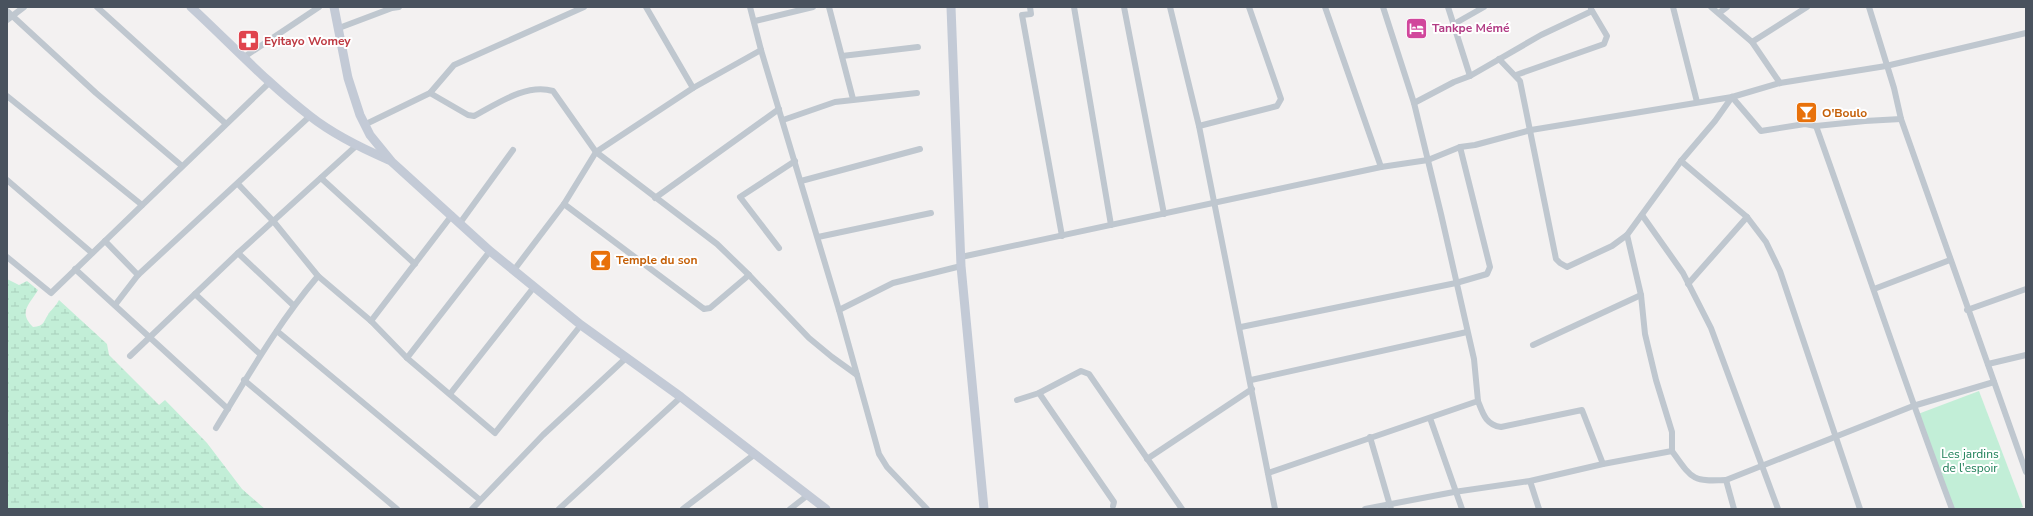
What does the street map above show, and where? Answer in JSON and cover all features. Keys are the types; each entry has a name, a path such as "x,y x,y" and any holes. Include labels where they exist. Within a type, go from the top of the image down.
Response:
{"street":[{"path":"10,18 24,7"},
{"path":"96,7 226,124"},
{"path":"244,57 319,7"},
{"path":"334,7 348,78 364,125 378,146 392,162 490,251 581,325 681,397 826,509"},
{"path":"339,28 399,7"},
{"path":"364,125 430,93 454,65 571,10 584,7"},
{"path":"646,7 693,88"},
{"path":"750,7 755,21 761,50 840,310 882,461 927,509"},
{"path":"755,21 813,7"},
{"path":"829,7 853,99"},
{"path":"951,7 961,261 984,509"},
{"path":"1030,7 1031,14 1022,15 1062,236"},
{"path":"1074,7 1111,225"},
{"path":"1124,7 1164,214"},
{"path":"1170,7 1199,126 1213,204 1241,327 1275,509"},
{"path":"1199,126 1277,106 1280,103 1281,99 1249,7"},
{"path":"1325,7 1381,167"},
{"path":"1383,7 1414,103 1474,359 1478,401 1484,416 1490,424 1501,427 1582,410 1603,464"},
{"path":"1448,7 1470,76"},
{"path":"1454,24 1484,7"},
{"path":"1673,7 1698,102"},
{"path":"1710,7 1752,42 1780,83"},
{"path":"1719,13 1727,7"},
{"path":"1752,42 1807,7"},
{"path":"1869,7 1894,88 1901,119 1967,310 2024,462 2026,472"},
{"path":"192,8 270,82 310,116 356,146 392,162"},
{"path":"1414,103 1454,82 1470,76 1541,35 1591,9 1607,36 1604,44 1516,75"},
{"path":"7,11 10,18 182,166"},
{"path":"840,310 893,284 961,261 1062,236 1381,167 1428,160 1460,147 1475,145 1531,130 1732,96 1780,83 1886,66 2026,33"},
{"path":"842,56 918,47"},
{"path":"514,270 564,204 596,152 693,88 761,50"},
{"path":"1499,59 1516,75 1520,81 1556,259 1560,263 1567,266 1612,246 1627,235 1681,161 1715,121 1732,96"},
{"path":"7,257 50,293 270,82"},
{"path":"430,93 468,115 474,116 516,94 542,88 553,91 596,152 717,244 809,338 857,375"},
{"path":"783,120 827,104 853,99 917,93"},
{"path":"7,96 142,205"},
{"path":"1732,96 1761,132 1805,124 1816,126 1865,120 1901,119"},
{"path":"655,198 779,109"},
{"path":"115,305 138,275 310,116"},
{"path":"1816,126 1874,289 1913,406 1952,509"},
{"path":"130,356 238,253 274,222 356,146"},
{"path":"1241,327 1456,283 1487,274 1490,267 1460,147"},
{"path":"801,181 920,149"},
{"path":"460,223 513,150"},
{"path":"779,248 740,197 795,161"},
{"path":"1681,161 1747,217 1766,242 1780,272 1860,509"},
{"path":"321,178 415,264"},
{"path":"7,180 92,253"},
{"path":"238,184 274,222 318,276 371,322 407,358 495,433 581,325"},
{"path":"564,204 704,308 710,308 749,275"},
{"path":"818,238 931,212"},
{"path":"371,322 452,215"},
{"path":"1642,215 1688,284 1711,328 1778,509"},
{"path":"1688,284 1747,217"},
{"path":"1627,235 1641,295 1645,334 1656,380 1672,432 1672,451 1691,475 1702,481 1726,480 1913,406 1994,382"},
{"path":"105,241 138,275"},
{"path":"407,358 490,251"},
{"path":"238,253 293,305"},
{"path":"1874,289 1950,260"},
{"path":"75,269 228,408"},
{"path":"216,428 260,354 293,305 318,276"},
{"path":"450,394 534,287"},
{"path":"1967,310 2026,289"},
{"path":"195,294 260,354"},
{"path":"1534,345 1641,295"},
{"path":"276,331 480,500"},
{"path":"1251,380 1467,332"},
{"path":"1988,364 2026,355"},
{"path":"472,509 543,435 626,358"},
{"path":"1017,400 1039,393 1081,371 1085,371 1090,374 1182,509"},
{"path":"244,380 397,509"},
{"path":"1147,459 1252,389"},
{"path":"1039,393 1114,502 1113,506"},
{"path":"559,509 681,397"},
{"path":"1268,473 1478,401"},
{"path":"1430,418 1454,492 1462,509"},
{"path":"1370,437 1390,506"},
{"path":"1365,509 1390,506 1454,492 1530,481 1603,464 1672,451"},
{"path":"683,509 755,454"},
{"path":"1726,480 1734,509"},
{"path":"1530,481 1539,509"},
{"path":"790,509 808,495"}],"green space":[{"path":"7,279 19,285 27,281 38,290 26,308 26,317 33,327 42,325 59,300 107,344 109,355 159,405 165,400 207,443 242,489 265,509 7,509"},
{"name":"Les jardins de l'espoir","path":"1979,391 2023,507 2017,509 1954,509 1918,414"}],"place":[{"name":"Tankpe Mémé","path":"1417,28"},
{"name":"Eyitayo Womey","path":"248,41"},
{"name":"O'Boulo","path":"1807,113"},
{"name":"Temple du son","path":"601,260"}]}
